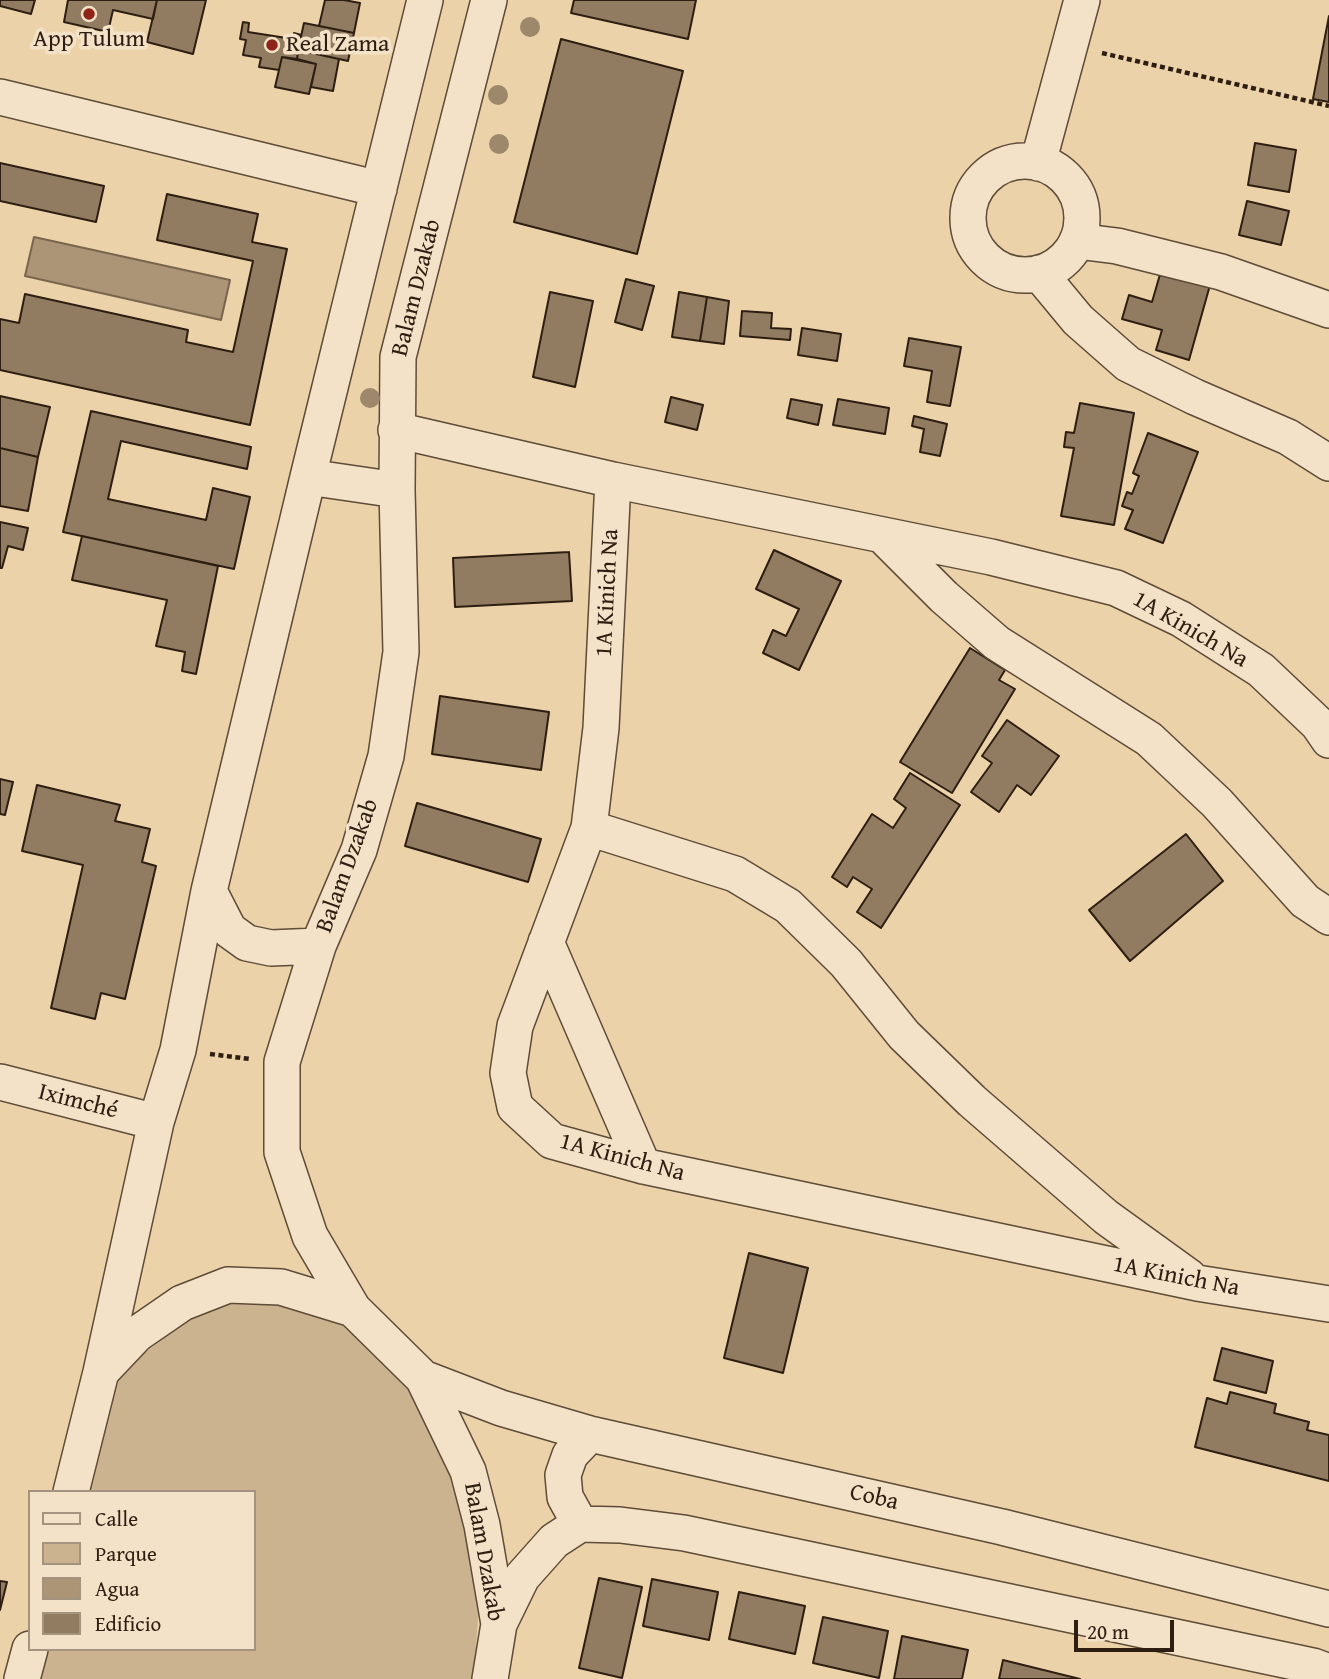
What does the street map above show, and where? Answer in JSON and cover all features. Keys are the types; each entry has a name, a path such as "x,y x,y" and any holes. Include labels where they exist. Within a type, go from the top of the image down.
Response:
{"street":[{"path":"72,1490 102,1372 156,1122 178,1050 209,891 425,0"},
{"name":"Balam Dzakab","path":"489,0 398,357 396,430 401,652 386,756 359,849 318,946 282,1062 282,1152 310,1236 353,1309 423,1378 468,1471 482,1525 499,1624 490,1679"},
{"path":"1038,163 1082,0"},
{"path":"0,97 379,189"},
{"path":"1038,163 1063,176 1075,193 1082,213 1077,241 1062,261 1039,273 1023,275 993,266 981,255 968,227 972,195 980,182 1006,164 1038,163"},
{"path":"1077,241 1117,246 1221,272 1329,310"},
{"path":"1039,273 1077,320 1128,365 1288,438 1329,463"},
{"name":"1A Kinich Na","path":"396,430 614,480 991,558 1116,588 1181,619 1261,670 1318,724 1329,740"},
{"path":"308,477 397,490"},
{"name":"1A Kinich Na","path":"614,480 601,728 589,828 515,1027 508,1073 515,1107 552,1142 643,1166 1198,1283 1329,1304"},
{"path":"882,535 944,597 997,643 1149,739 1217,803 1306,901 1329,917"},
{"path":"589,828 735,874 788,906 846,963 904,1035 972,1101 1097,1209 1198,1283"},
{"path":"209,891 229,930 247,943 271,948 318,946"},
{"path":"546,942 643,1166"},
{"name":"Iximché","path":"0,1082 156,1122"},
{"path":"102,1372 137,1334 182,1303 228,1285 281,1287 353,1309"},
{"name":"Coba","path":"423,1378 501,1408 590,1434 989,1524 1329,1609"},
{"path":"580,1524 565,1497 563,1475 570,1455 590,1434"},
{"path":"499,1624 522,1577 554,1541 580,1524 620,1525 684,1533 1300,1663 1329,1672"},
{"path":"22,1679 29,1651"}],"path":[{"path":"1070,45 1329,106"},
{"path":"178,1050 282,1062"}],"green space":[{"path":"230,1292 343,1316 419,1387 452,1481 475,1559 478,1618 474,1679 38,1679 45,1651 256,1651 256,1490 84,1490 112,1376"}],"water":[{"path":"34,237 230,280 221,320 25,276"}],"building":[{"path":"0,0 35,0 31,14 0,6"},
{"name":"App Tulum","path":"68,0 157,0 153,19 113,10 108,32 64,22"},
{"path":"157,0 206,0 193,54 147,42"},
{"path":"325,0 360,3 354,33 319,26"},
{"path":"574,0 696,0 688,39 571,13"},
{"path":"1329,16 1329,102 1313,99"},
{"name":"Real Zama","path":"243,22 249,23 248,32 293,39 294,33 301,35 297,59 282,57 279,70 259,67 261,58 243,55 246,40 240,39"},
{"path":"304,23 354,33 348,61 298,50"},
{"path":"561,39 683,71 637,254 514,222"},
{"path":"298,50 339,59 333,91 311,87 316,64 297,59"},
{"path":"282,57 316,64 309,94 275,87"},
{"path":"1255,143 1296,150 1289,192 1248,185"},
{"path":"0,163 104,186 96,222 0,201"},
{"path":"167,194 258,214 252,242 287,249 250,425 0,370 0,319 19,323 25,294 188,330 186,342 233,352 253,261 157,240"},
{"path":"1247,201 1289,211 1281,245 1239,235"},
{"path":"1163,264 1212,278 1189,360 1156,350 1162,330 1122,319 1129,295 1152,302"},
{"path":"626,279 654,286 642,330 615,322"},
{"path":"550,292 593,301 575,387 533,377"},
{"path":"679,292 707,297 700,341 672,337"},
{"path":"707,297 729,301 724,344 700,341"},
{"path":"742,311 772,313 771,328 791,329 790,340 740,336"},
{"path":"802,328 841,334 837,361 798,355"},
{"path":"909,338 961,347 950,406 927,402 932,371 904,366"},
{"path":"0,396 50,407 38,457 0,448"},
{"path":"671,397 703,405 697,430 665,422"},
{"path":"791,399 822,405 818,425 787,418"},
{"path":"838,399 889,408 885,434 833,425"},
{"path":"1080,403 1134,413 1114,525 1061,516 1074,448 1064,447 1066,432 1074,433"},
{"path":"91,411 251,447 247,469 121,441 108,499 206,520 213,488 250,497 234,569 63,532"},
{"path":"914,416 947,424 940,456 920,452 924,429 912,426"},
{"path":"1148,433 1198,452 1163,543 1125,529 1133,510 1122,506 1127,492 1132,494 1139,476 1133,473"},
{"path":"0,448 38,457 28,511 0,506"},
{"path":"0,522 28,528 23,550 8,546 2,568 0,568"},
{"path":"82,536 218,566 196,674 182,671 185,652 156,646 167,600 72,580"},
{"path":"774,550 841,581 799,670 763,653 773,630 786,636 799,609 756,589"},
{"path":"569,552 572,601 455,607 453,558"},
{"path":"970,648 1005,670 999,680 1015,689 952,793 900,762"},
{"path":"440,696 549,712 541,770 432,754"},
{"path":"1007,720 1059,756 1031,795 1017,785 999,812 971,792 992,763 982,756"},
{"path":"910,773 960,805 881,928 857,912 872,889 853,877 847,887 832,877 872,814 893,828 906,808 894,799"},
{"path":"0,779 13,782 5,815 0,814"},
{"path":"37,785 120,805 115,821 150,829 142,862 156,866 125,999 101,993 95,1019 51,1008 83,865 22,851"},
{"path":"417,803 541,839 528,882 405,846"},
{"path":"1186,834 1223,881 1130,961 1089,910"},
{"path":"749,1253 808,1268 783,1373 724,1358"},
{"path":"1222,1348 1273,1361 1266,1393 1214,1380"},
{"path":"1230,1392 1276,1404 1274,1413 1309,1422 1307,1430 1329,1435 1329,1481 1195,1447 1207,1398 1227,1404"},
{"path":"599,1578 642,1587 622,1678 579,1668"},
{"path":"652,1579 718,1592 709,1640 643,1626"},
{"path":"0,1581 7,1582 0,1610"},
{"path":"739,1592 805,1606 795,1654 729,1639"},
{"path":"823,1617 888,1631 879,1678 813,1663"},
{"path":"902,1636 968,1650 962,1679 894,1679"},
{"path":"1003,1660 1080,1679 999,1679"}],"place":[{"name":"App Tulum","path":"89,14"},
{"name":"Real Zama","path":"272,45"}]}
